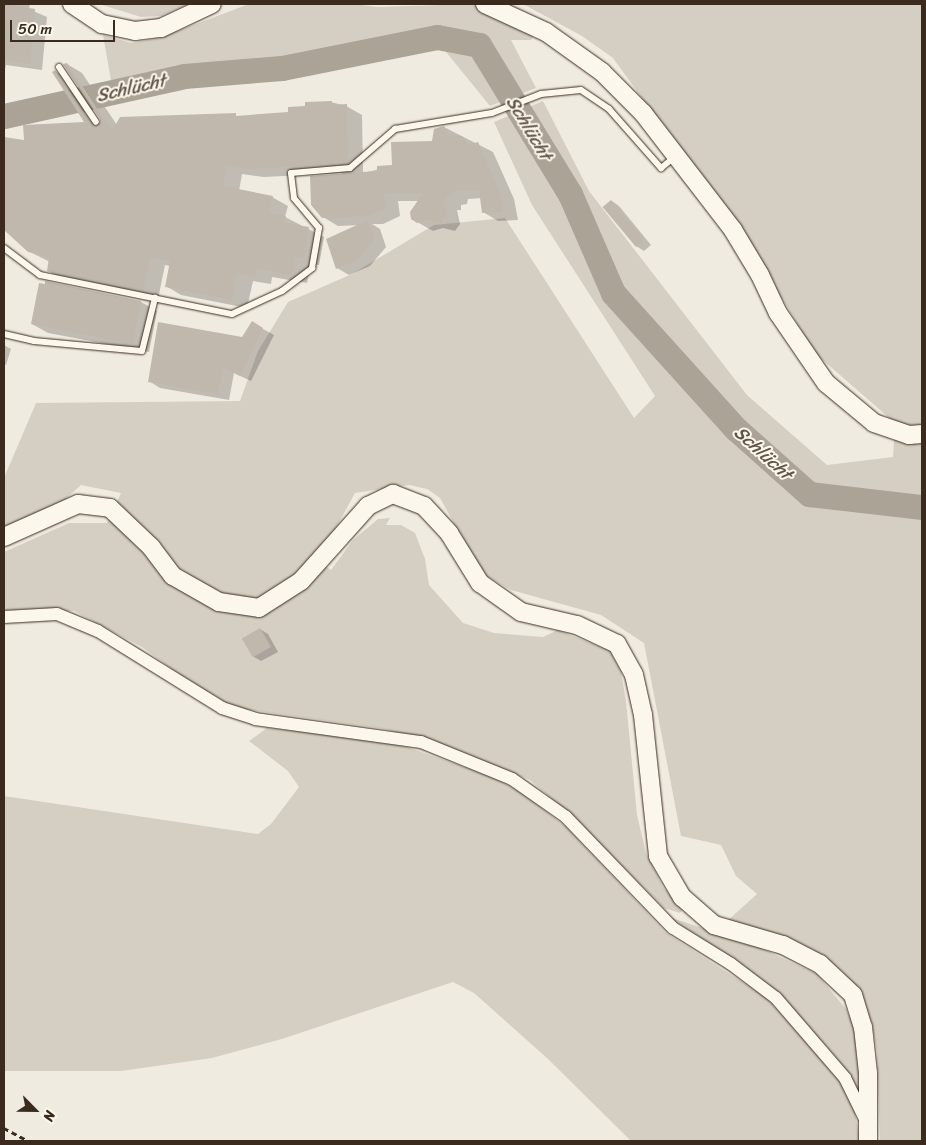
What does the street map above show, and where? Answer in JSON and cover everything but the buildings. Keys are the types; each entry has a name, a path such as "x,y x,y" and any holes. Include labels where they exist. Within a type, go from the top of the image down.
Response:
{"street":[{"path":"72,4 102,24 135,31 161,28 212,4"},
{"path":"485,4 546,32 576,51 602,72 643,113 733,230 760,275 778,313 826,383 874,423 909,435 922,434"},
{"path":"4,537 78,504 110,508 151,547 173,576 219,602 259,608 301,581 368,506 393,494 424,506 449,533 480,583 521,612 577,625 617,644 634,675 643,715 658,856 682,898 714,925 783,945 820,964 854,995 863,1027 868,1073 866,1121 868,1141"},
{"path":"4,617 57,614 98,630 222,708 255,719 421,742 512,778 566,817 673,928 731,964 776,998 845,1078 866,1121"}],"lane":[{"path":"59,67 96,122"},
{"path":"4,248 40,275 232,314 282,291 312,268 319,228 294,198 291,173 350,168 395,129 492,113 541,94 581,90 610,109 661,168 677,155"},
{"path":"4,334 34,341 142,351 155,298"}],"path":[{"path":"4,1128 28,1141"}],"shaded area":[{"path":"99,4 188,4 161,16 141,17"},
{"path":"249,4 354,4 377,7 472,4 507,15 537,32 531,40 511,40 536,88 490,106 442,47 261,77 113,92 103,35 131,43 159,38"},
{"path":"523,4 922,4 922,1141 880,1141 877,1052 872,1024 853,983 838,968 807,948 726,922 757,894 736,876 721,845 681,836 644,643 601,615 511,590 481,573 440,498 427,489 409,485 355,493 318,561 331,570 353,540 378,519 390,518 386,525 401,525 415,533 425,559 429,585 463,623 494,633 543,637 558,630 610,651 621,672 626,701 637,815 646,853 663,887 683,909 680,913 664,908 581,824 530,780 464,753 385,729 222,706 142,647 74,611 4,610 4,552 69,523 107,523 121,493 81,485 59,505 4,531 4,478 36,403 240,401 258,351 288,302 352,274 434,225 505,218 634,418 655,396 532,205 494,122 543,101 589,191 747,395 827,465 893,457 895,423 817,355 753,252 613,58 582,36"},
{"path":"267,728 376,739 407,747 490,776 521,792 567,828 666,933 767,998 839,1080 854,1107 860,1141 631,1141 548,1059 474,993 453,982 282,1039 212,1058 121,1071 4,1071 4,796 258,834 271,824 299,787 288,771 249,741"},
{"path":"669,917 754,945 817,974 846,1009 859,1038 863,1100 832,1053 780,995"}],"waterway":[{"name":"Schlücht","path":"4,116 184,76 282,68 437,37 479,45 570,194 613,293 736,429 809,494 922,507"}]}
